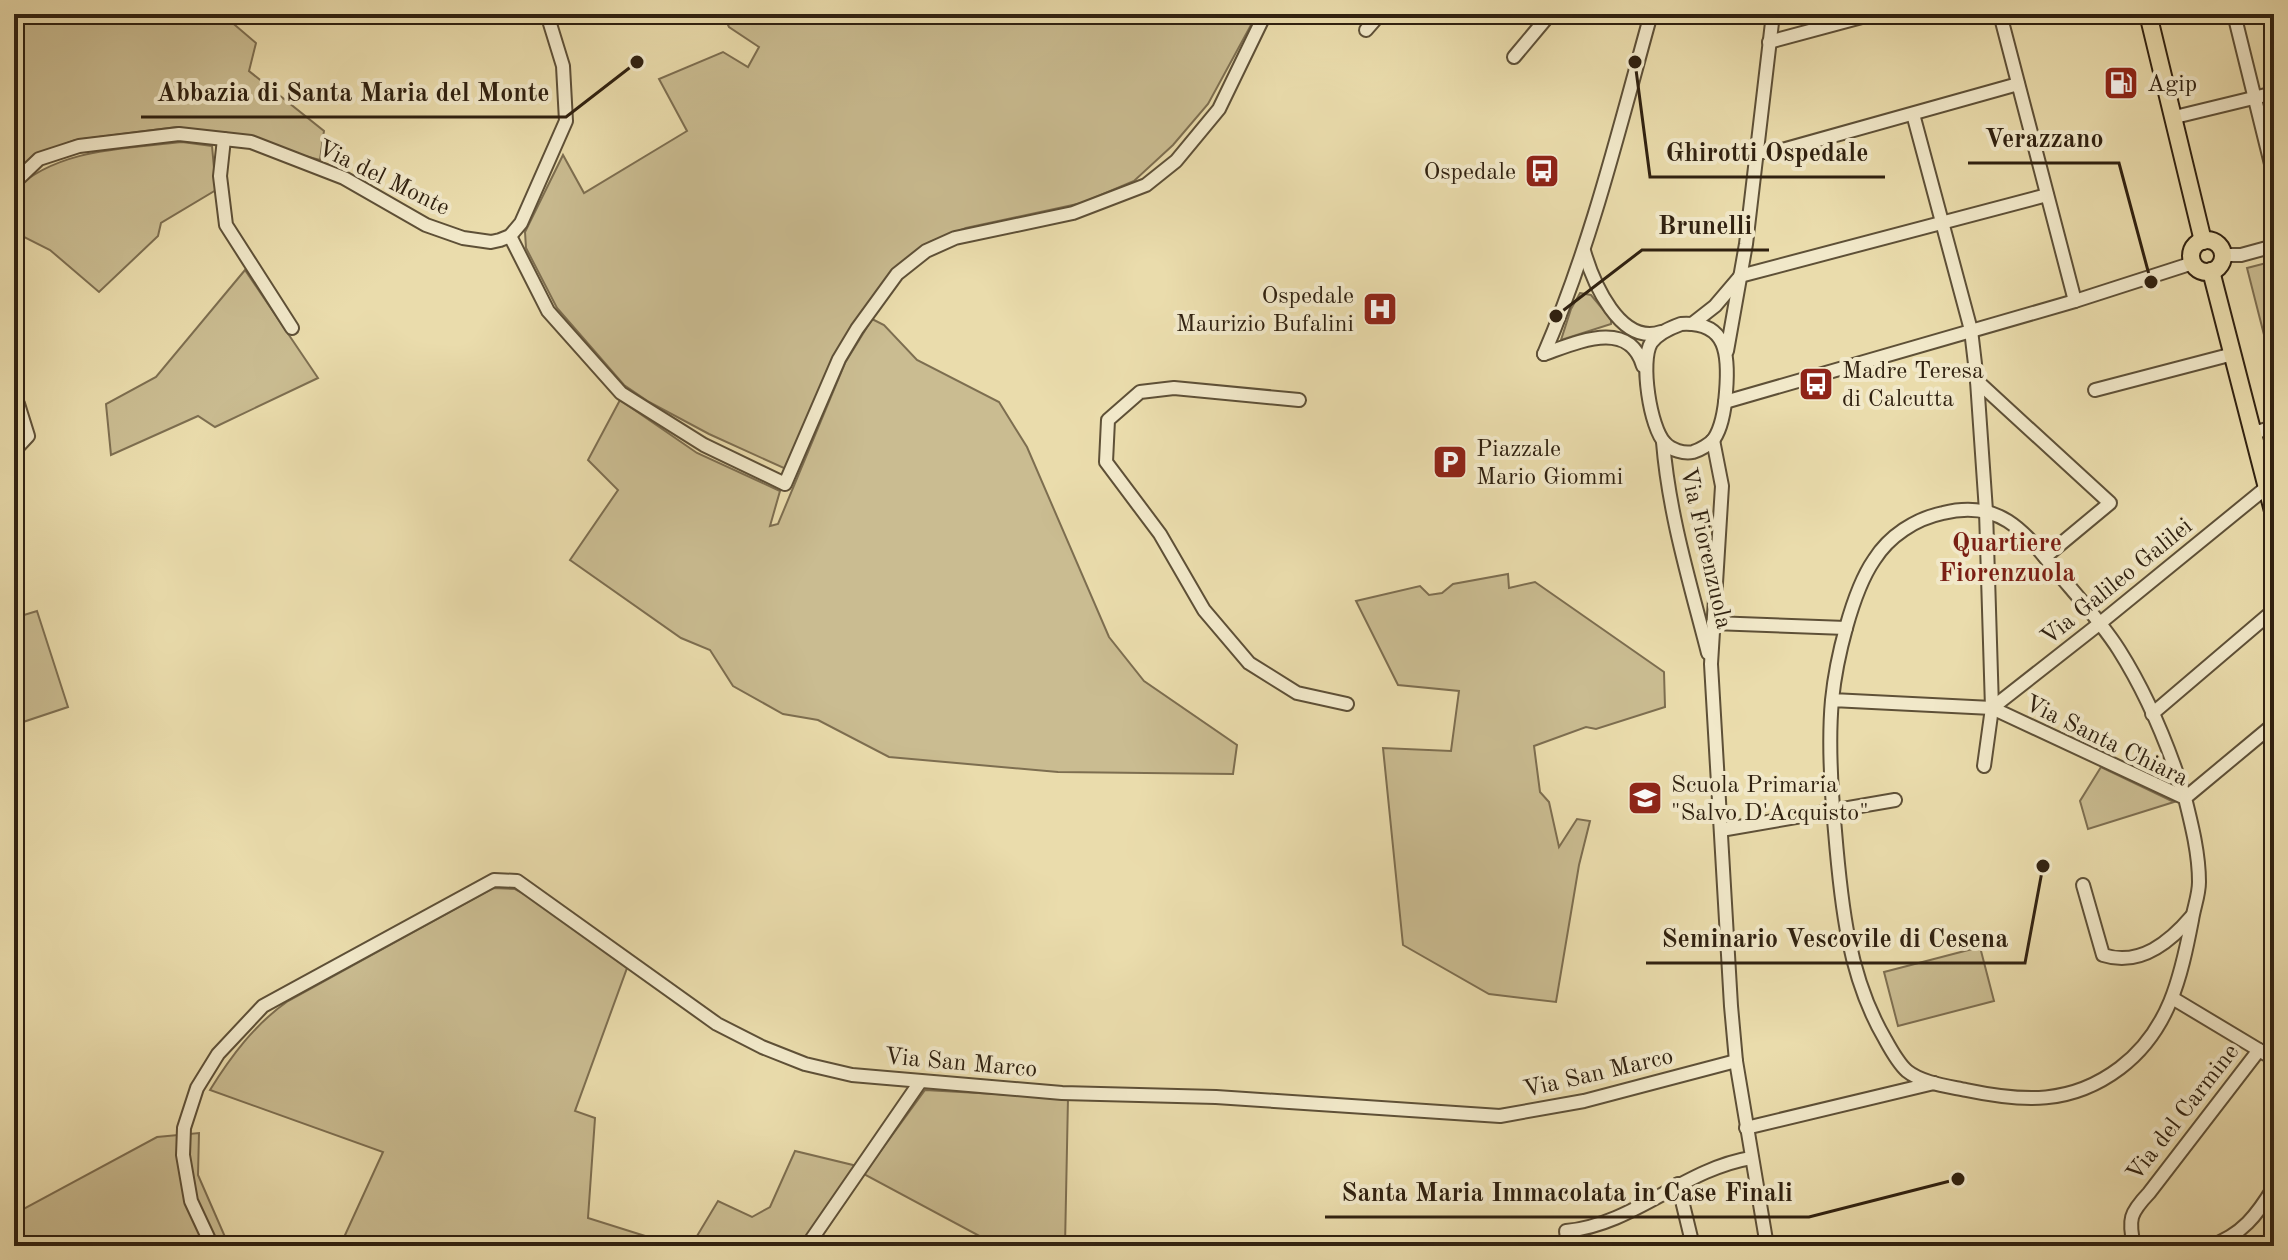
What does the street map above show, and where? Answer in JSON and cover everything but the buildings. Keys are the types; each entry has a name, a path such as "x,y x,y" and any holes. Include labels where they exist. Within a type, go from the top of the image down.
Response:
{"main road":[{"path":"2148,14 2203,241"},
{"path":"2203,241 2218,245 2223,255 2220,265 2211,271 2201,270 2193,263 2192,251 2203,241"},
{"path":"2211,271 2274,515"}],"street":[{"path":"547,14 563,66 566,121 521,223 510,236 548,311 621,393 704,445 785,484 839,359 897,274 926,251 955,238 1073,213 1146,185 1176,161 1219,109 1265,14"},
{"path":"1366,30 1380,14"},
{"path":"1514,57 1550,14"},
{"path":"1626,325 1544,354 1584,251 1651,14"},
{"path":"1589,339 1621,340 1632,344 1639,354 1657,431 1663,442 1681,452 1693,452 1713,440 1725,402 1727,351 1758,152 1773,14"},
{"path":"1769,42 1873,14"},
{"path":"2000,14 2075,301"},
{"path":"2234,14 2274,176"},
{"path":"1758,152 1775,152 2018,84"},
{"path":"2175,117 2274,93"},
{"path":"1913,114 1971,330 1977,381 1985,492 1992,708 1984,766"},
{"name":"Via del Monte","path":"14,183 39,159 79,146 179,134 251,142 344,178 426,225 451,234 491,242 510,236"},
{"path":"224,139 220,176 226,225 292,328"},
{"path":"1692,324 1715,306 1740,276 2047,195"},
{"path":"2223,255 2241,255 2274,246"},
{"path":"1584,251 1601,296 1626,325 1646,335 1681,324 1692,324 1711,331 1727,351"},
{"path":"1725,402 2075,301 2193,263"},
{"path":"1569,295 1578,289 1588,289 1601,296"},
{"path":"1646,377 1645,357 1651,342 1663,331"},
{"path":"2095,390 2233,354"},
{"path":"1977,381 2110,503 2045,557"},
{"path":"1299,400 1174,388 1140,392 1108,420 1106,462 1160,534 1204,610 1249,663 1297,693 1347,704"},
{"path":"14,401 18,404 28,436 14,451"},
{"path":"2253,433 2274,427"},
{"name":"Via Fiorenzuola","path":"1713,440 1722,486 1711,664 1736,1061 1767,1246"},
{"name":"Via Fiorenzuola","path":"1663,442 1674,525 1711,664"},
{"name":"Via Galileo Galilei","path":"1992,708 2267,487"},
{"path":"1934,1083 1909,1072 1894,1056 1874,1021 1859,983 1841,898 1833,810 1830,756 1832,700 1846,628 1872,562 1897,534 1937,514 1986,514 2024,534 2118,648 2172,755 2185,798 2274,724"},
{"path":"2152,714 2274,610"},
{"path":"1713,623 1846,628"},
{"path":"1832,700 1992,708"},
{"name":"Via Santa Chiara","path":"1934,1083 2003,1097 2053,1099 2084,1090 2120,1068 2150,1040 2174,999 2198,898 2195,839 2185,798 1992,708"},
{"path":"1721,830 1895,800"},
{"name":"Via San Marco","path":"212,1246 191,1201 183,1155 184,1128 197,1088 218,1054 263,1006 494,880 517,881 706,1017 762,1047 805,1064 838,1072 1062,1093 1216,1097 1500,1116 1584,1101 1736,1061"},
{"path":"2083,885 2103,955 2110,957 2135,956 2159,949 2176,936 2192,916"},
{"path":"2174,999 2274,1059"},
{"name":"Via del Carmine","path":"2134,1246 2133,1209 2149,1193 2259,1050"},
{"path":"807,1246 920,1082"},
{"path":"1746,1128 1934,1083"},
{"path":"1568,1246 1566,1231 1596,1226 1705,1171 1751,1158"},
{"path":"1678,1184 1693,1246"},
{"path":"2210,1246 2247,1226 2274,1187"}],"shaded area":[{"path":"14,14 222,14 256,43 249,71 324,131 320,160 226,135 177,127 75,140 36,155 14,175"},
{"path":"723,14 1257,14 1208,104 1173,145 1134,181 1082,203 966,228 930,242 900,264 871,300 786,469 709,434 624,385 557,308 526,248 525,232 563,155 584,193 687,131 659,79 723,52 748,67 759,47 729,27"},
{"path":"182,142 212,146 216,190 161,223 158,236 99,292 50,250 14,232 14,190 32,176 72,158 93,153"},
{"path":"2274,261 2274,374 2247,268"},
{"path":"245,270 318,378 215,427 198,416 111,455 106,404 156,377"},
{"path":"1580,293 1591,295 1611,319 1611,324 1561,340 1571,309"},
{"path":"872,319 884,325 917,360 999,402 1027,447 1109,637 1144,681 1237,745 1233,774 1058,772 889,757 818,720 783,714 733,686 710,650 681,638 570,560 618,490 588,460 620,400 697,453 780,491 770,526 778,524 845,363"},
{"path":"1508,574 1509,588 1535,582 1664,672 1665,707 1596,729 1586,727 1534,746 1540,792 1549,802 1559,847 1577,819 1590,821 1579,865 1556,1002 1489,994 1403,945 1383,748 1451,751 1459,691 1398,685 1356,601 1420,586 1429,595 1442,593 1453,584"},
{"path":"37,611 68,707 14,725 14,618"},
{"path":"2101,767 2174,802 2088,829 2080,801"},
{"path":"493,888 515,889 537,901 627,968 575,1111 595,1118 588,1218 677,1246 340,1246 383,1152 210,1090 244,1041 288,1001"},
{"path":"1980,947 1994,1001 1898,1026 1884,972"},
{"path":"925,1090 1068,1098 1065,1246 998,1246 864,1174"},
{"path":"199,1133 198,1175 229,1246 14,1246 14,1214 157,1137"},
{"path":"795,1151 857,1166 864,1174 815,1246 691,1246 718,1201 752,1217 770,1207"}],"place":[{"name":"Abbazia di Santa Maria del Monte","path":"637,62"},
{"name":"Ghirotti Ospedale","path":"1635,62"},
{"name":"Agip","path":"2121,83"},
{"name":"Ospedale","path":"1542,171"},
{"name":"Verazzano","path":"2151,282"},
{"name":"Ospedale Maurizio Bufalini","path":"1380,309"},
{"name":"Brunelli","path":"1556,316"},
{"name":"Madre Teresa di Calcutta","path":"1816,384"},
{"name":"Piazzale Mario Giommi","path":"1450,462"},
{"name":"Scuola Primaria \"Salvo D'Acquisto\"","path":"1645,798"},
{"name":"Seminario Vescovile di Cesena","path":"2043,866"},
{"name":"Santa Maria Immacolata in Case Finali","path":"1958,1179"}],"district":[{"name":"Quartiere Fiorenzuola","path":"2007,557"}]}
